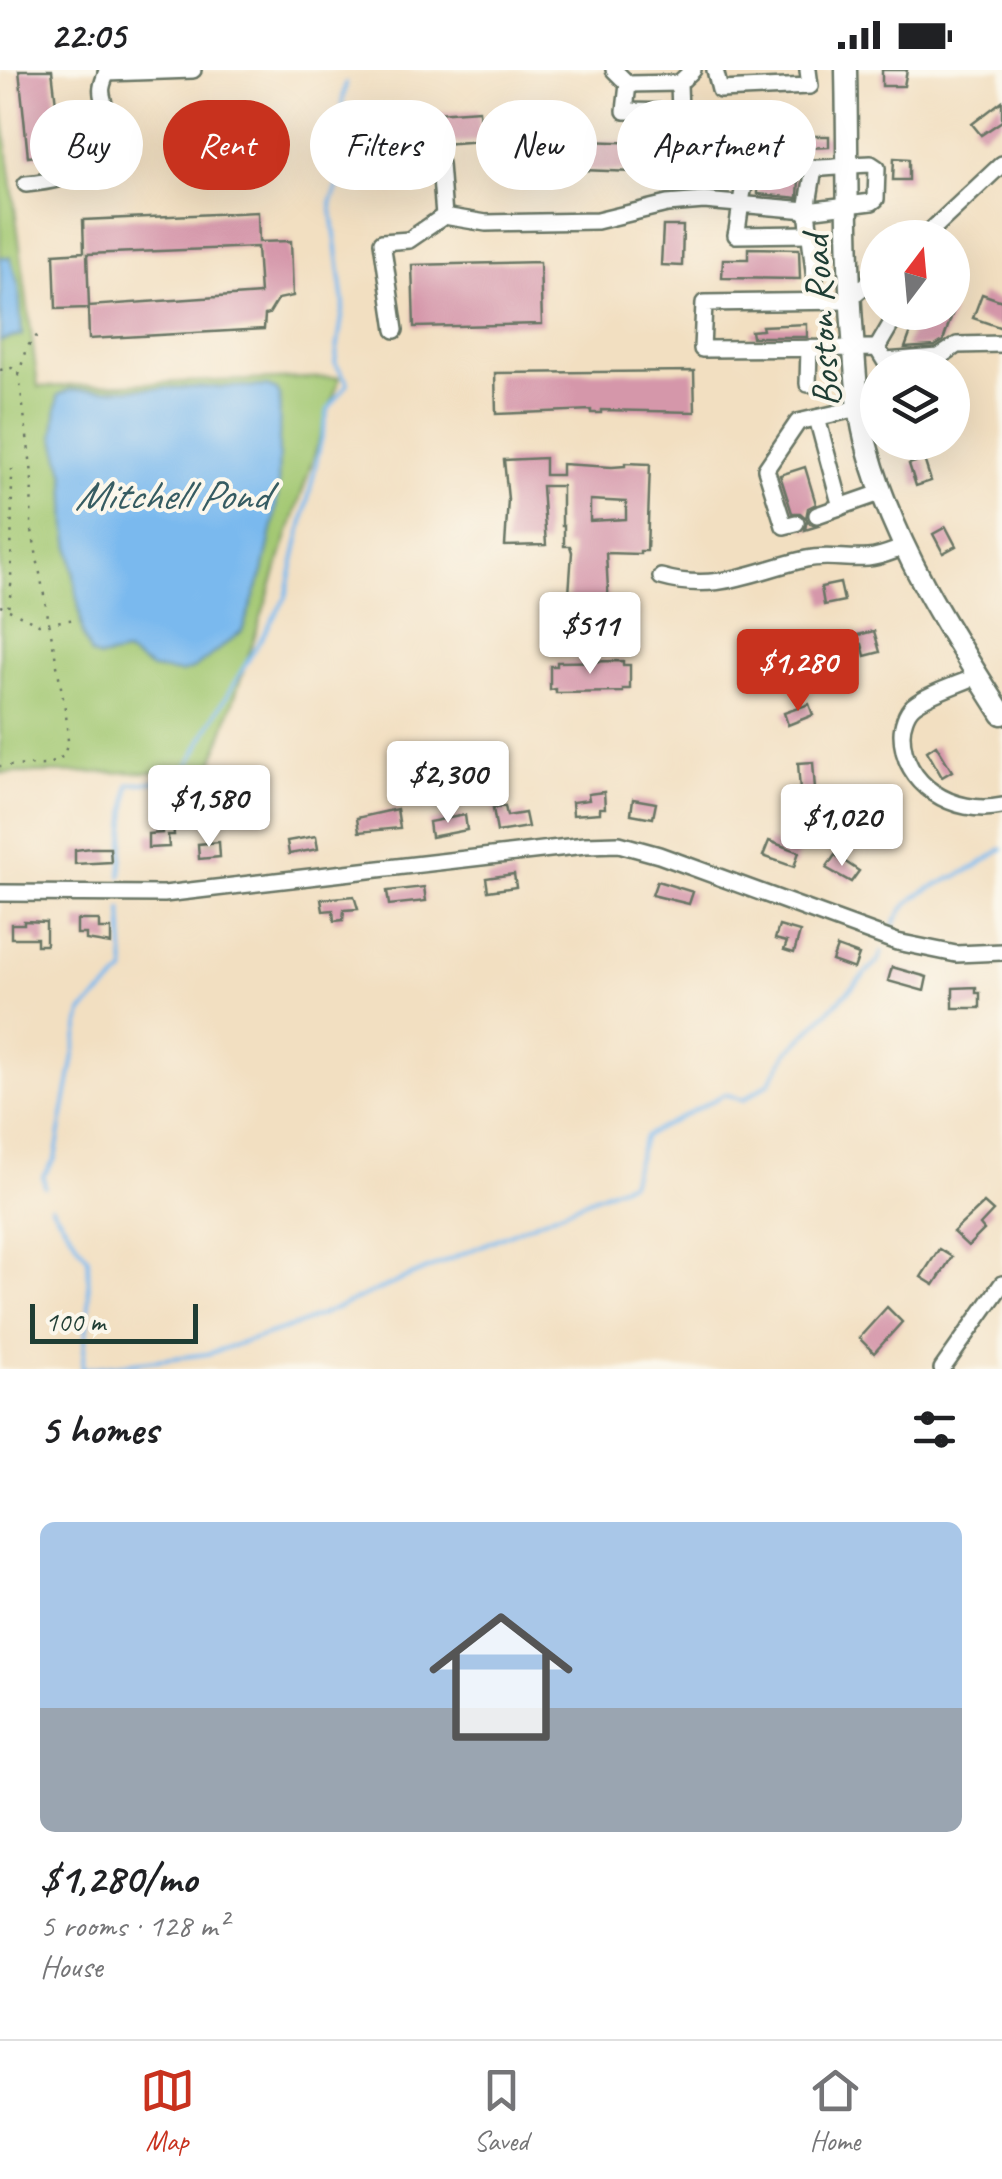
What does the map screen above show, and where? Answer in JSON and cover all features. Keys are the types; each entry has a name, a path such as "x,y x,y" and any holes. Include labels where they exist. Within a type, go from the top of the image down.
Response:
{"main road":[{"name":"Boston Road","path":"846,70 850,299 859,408 868,450 905,547 1001,710"}],"street":[{"path":"26,184 64,180 89,166 101,152 106,117 100,94 107,72 192,70"},
{"path":"679,83 620,75 625,111 680,112 679,83 693,70"},
{"path":"715,70 720,90 809,78"},
{"path":"395,330 382,242 409,240 444,216 486,223 597,221 667,204 704,201 807,210 876,199 876,168 871,164 816,168"},
{"path":"942,220 1002,164"},
{"path":"442,190 444,216"},
{"path":"745,190 736,236 810,234"},
{"path":"810,190 807,210 815,280"},
{"path":"860,291 850,299 704,303 702,349 877,348"},
{"path":"877,348 888,330"},
{"path":"877,348 885,361 939,357 957,345 1002,344"},
{"path":"808,384 809,348"},
{"path":"796,523 784,526 766,469 798,422 859,408"},
{"path":"817,418 841,507"},
{"path":"817,515 883,492"},
{"path":"661,577 694,585 764,573 804,559 871,558 905,547"},
{"path":"978,676 912,706 902,727 902,754 916,779 930,792 957,804 1002,806"},
{"path":"0,893 164,894 619,844 660,855 897,942 956,954 1002,952"},
{"path":"942,1369 1002,1284"}],"path":[{"path":"0,766 47,765 64,756 68,740 57,656 47,624 31,524 32,474 19,376 26,348 42,330"},
{"path":"0,370 12,368 19,376"},
{"path":"8,610 12,469"},
{"path":"0,606 39,624 77,619"}],"green space":[{"path":"0,92 38,387 340,377 210,772 0,773 0,341 22,335 10,258 0,257"}],"water":[{"path":"0,257 10,257 19,287 22,335 0,341"},
{"name":"Mitchell Pond","path":"267,386 280,396 278,492 263,572 242,631 195,668 181,673 152,669 126,653 100,658 91,655 83,636 67,528 65,476 54,435 58,395 69,390"}],"building":[{"path":"19,70 52,70 56,100 30,100 28,157"},
{"path":"882,70 907,70 904,86 882,86"},
{"path":"1002,101 1002,121 981,135 972,124"},
{"path":"476,110 476,141 456,143 456,112"},
{"path":"816,136 829,136 829,147 816,147"},
{"path":"597,141 617,142 617,171 597,171"},
{"path":"894,158 909,159 909,180 893,180"},
{"path":"758,190 798,190 798,198 758,194"},
{"path":"258,212 259,242 291,241 293,296 278,299 265,315 264,329 89,339 88,308 56,309 54,254 84,252 83,220","holes":["257,247 260,294 89,306 87,254"]},
{"path":"663,226 683,226 682,266 661,265"},
{"path":"748,248 799,249 800,279 722,278 723,259 748,259"},
{"path":"540,262 542,324 414,327 412,265"},
{"path":"982,294 1002,301 1002,328 973,318"},
{"path":"807,324 807,337 752,337 751,331 763,330 762,326"},
{"path":"912,330 947,330 943,341 935,346 905,348"},
{"path":"694,371 695,412 591,410 496,414 495,373"},
{"path":"545,458 545,475 562,475 562,464 650,464 647,551 606,553 609,608 568,608 572,552 570,546 564,546 562,486 542,486 546,545 505,546 508,499 504,460","holes":["590,500 626,502 626,519 590,521"]},
{"path":"924,460 931,481 916,486 909,464"},
{"path":"805,467 816,504 808,508 806,518 792,513 780,475"},
{"path":"946,527 956,546 943,553 933,534"},
{"path":"840,583 844,601 824,605 821,587"},
{"path":"874,631 880,652 865,656 862,644 857,645 854,636"},
{"path":"623,661 623,665 630,665 630,689 623,692 550,690 550,666 557,666 557,662"},
{"path":"809,704 813,715 788,725 784,713"},
{"path":"936,745 952,771 942,777 927,751"},
{"path":"813,762 815,790 800,791 798,763"},
{"path":"604,792 605,808 600,808 600,813 573,815 572,802 589,800 588,794"},
{"path":"633,799 656,803 653,818 631,814"},
{"path":"505,806 507,816 525,813 528,827 497,832 493,808"},
{"path":"397,809 400,828 359,832 357,818"},
{"path":"465,815 467,830 431,837 429,822"},
{"path":"161,823 173,823 169,847 148,848 148,834 162,833"},
{"path":"316,836 318,849 289,854 287,841"},
{"path":"769,841 799,852 794,867 763,856"},
{"path":"219,842 220,857 199,859 198,844"},
{"path":"110,848 111,862 75,864 75,850"},
{"path":"835,855 859,871 851,882 826,868"},
{"path":"514,874 516,887 488,891 486,878"},
{"path":"657,881 693,892 689,904 652,895"},
{"path":"424,887 426,901 389,905 387,891"},
{"path":"354,896 358,909 344,910 343,920 334,921 333,910 323,911 321,899"},
{"path":"77,920 99,920 99,929 111,929 111,944 86,940 86,934 77,934"},
{"path":"46,922 46,945 37,945 37,938 11,938 11,924"},
{"path":"779,926 800,932 794,953 784,950 787,942 775,939"},
{"path":"837,947 859,955 854,969 832,961"},
{"path":"892,967 927,977 924,991 888,981"},
{"path":"976,987 980,1008 953,1008 953,988"},
{"path":"984,1203 993,1211 980,1225 984,1230 968,1246 953,1232"},
{"path":"939,1249 952,1257 934,1285 921,1277"},
{"path":"887,1307 902,1322 874,1353 859,1338"}],"waterway":[{"path":"121,876 129,784 181,780 286,597 328,410 348,383 335,363 344,304 331,203 343,174 342,103 346,83"},
{"path":"893,927 917,896 1002,849"},
{"path":"45,1187 43,1176 55,1159 82,1012 125,972 122,909"},
{"path":"83,1369 207,1354 297,1325 630,1182 645,1136 725,1094 743,1100 769,1083 788,1052 878,961 882,952"},
{"path":"51,1206 88,1258 89,1308 82,1369"}]}
